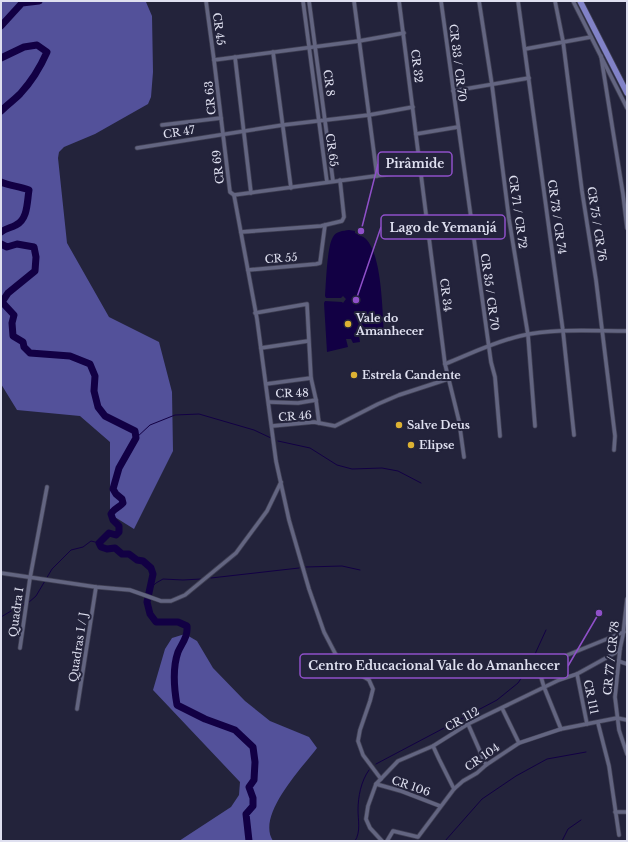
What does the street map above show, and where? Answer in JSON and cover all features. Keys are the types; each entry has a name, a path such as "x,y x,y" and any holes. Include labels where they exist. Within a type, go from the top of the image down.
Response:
{"main road":[{"path":"580,1 627,93"}],"street":[{"name":"CR 45","path":"206,1 214,60"},
{"name":"CR 65","path":"303,1 327,182"},
{"name":"CR 8","path":"309,1 333,181"},
{"path":"354,1 377,176"},
{"name":"CR 32","path":"399,1 416,134"},
{"name":"CR 33 / CR 70","path":"441,1 458,127"},
{"name":"CR 71 / CR 72","path":"479,1 492,85 509,219 528,335 535,426"},
{"name":"CR 73 / CR 74","path":"518,1 563,331 574,435"},
{"name":"CR 75 / CR 76","path":"555,1 563,41 602,331 615,436 614,450"},
{"path":"573,1 627,108"},
{"path":"214,60 359,41 404,33"},
{"path":"524,49 591,37"},
{"path":"272,52 291,188"},
{"path":"601,56 627,228"},
{"path":"235,57 251,193"},
{"name":"CR 63","path":"214,60 223,135"},
{"path":"453,91 529,78"},
{"name":"CR 47","path":"137,148 283,125 369,115 413,107"},
{"path":"162,125 221,118"},
{"path":"416,134 458,127"},
{"name":"CR 35 / CR 70","path":"458,127 494,377 500,436"},
{"name":"CR 34","path":"416,134 448,379 458,421 464,457"},
{"name":"CR 69","path":"223,135 230,192 234,195 261,348 276,461 289,520 324,632 336,655 343,664 369,680 372,689 370,701 358,740 363,755 381,779"},
{"path":"234,195 420,170"},
{"path":"241,232 325,225 344,220 340,180"},
{"name":"CR 55","path":"248,270 316,264 320,262 325,225"},
{"path":"255,313 307,304 311,378 319,423"},
{"path":"446,364 489,346 528,335 563,331 627,331"},
{"path":"261,348 308,340"},
{"path":"266,384 311,378"},
{"name":"CR 46","path":"272,426 314,422 335,426 399,395 448,379"},
{"name":"CR 48","path":"269,402 298,403 316,400"},
{"path":"1,573 96,587 130,590 161,602 171,601 185,595 236,553 267,511 280,482"},
{"name":"Quadra I","path":"20,648 30,578 47,487"},
{"name":"Quadras I / J","path":"77,709 96,587"},
{"name":"CR 77 / CR 78","path":"627,599 625,634 618,661 615,697 619,730 627,754"},
{"path":"562,729 544,687 538,667 625,634"},
{"name":"CR 112","path":"382,841 370,828 366,819 368,806 376,784 398,761 433,746 468,724 544,687 577,674 620,649"},
{"path":"618,661 627,664"},
{"name":"CR 111","path":"577,674 587,724"},
{"path":"502,708 518,743"},
{"path":"617,718 627,720"},
{"name":"CR 104","path":"387,841 393,831 418,837 454,789 463,781 477,773 518,743 562,729 617,718"},
{"path":"598,723 609,766 619,835"},
{"path":"468,724 486,765"},
{"path":"433,746 454,789"},
{"name":"CR 106","path":"376,784 401,791 440,806"},
{"path":"615,812 627,812"}],"shaded area":[{"path":"1,1 144,1 146,2 152,16 153,72 151,97 148,104 95,134 64,147 59,152 58,158 67,243 109,317 159,342 172,392 173,451 134,529 110,514 110,442 80,416 17,410 1,384"},
{"path":"349,230 355,231 355,233 366,239 375,257 382,297 384,332 367,336 366,328 361,325 358,330 360,342 353,343 351,339 346,339 348,347 327,352 324,303 325,301 343,303 346,299 343,296 341,298 326,298 325,296 329,248 333,237 336,234"},
{"path":"185,634 197,641 213,668 245,701 270,721 309,737 317,748 292,779 275,805 269,830 273,841 179,841 231,807 239,795 240,782 153,690 165,649 172,638"}],"waterway":[{"path":"1,26 22,3 39,1"},
{"path":"1,58 24,47 37,45 47,52 39,69 28,84 20,94 1,111"},
{"path":"1,182 29,190 23,219 16,225 1,232"},
{"path":"1,244 7,247 17,244 34,247 36,257 35,271 8,293 2,302 14,315 12,323 13,336 23,342 24,347 30,353 70,356 90,364 95,376 94,391 98,407 105,416 135,431 136,438 119,468 113,489 122,499 123,503 111,514 113,520 119,526 119,532 116,535 109,533 99,543 101,547 107,549 115,548 122,554 129,554 137,560 143,561 151,568 153,574 147,602 150,614 156,622 178,622 187,626 186,637 178,652 174,672 177,705 205,719 235,730 253,747 255,762 254,780 249,787 253,798 253,806 246,814 249,841"},
{"path":"136,438 150,425 175,415 199,414 254,430 271,438"},
{"path":"278,441 310,448 337,465 352,469 382,468 398,471 421,483"},
{"path":"28,603 36,596 52,569 71,550 83,547 91,541 99,543"},
{"path":"306,567 342,566 360,570"},
{"path":"211,578 299,568"},
{"path":"150,589 163,579 201,579"},
{"path":"1,617 25,604"},
{"path":"376,764 497,700 518,683 530,665 546,630"},
{"path":"445,841 482,799 516,776 547,759 586,752"},
{"path":"355,841 359,830 359,795 362,784 369,770"},
{"path":"562,841 568,829 581,820"}],"place":[{"name":"Pirâmide","path":"361,231"},
{"name":"Lago de Yemanjá","path":"356,300"},
{"name":"Vale do Amanhecer","path":"348,324"},
{"name":"Estrela Candente","path":"354,375"},
{"name":"Salve Deus","path":"399,425"},
{"name":"Elipse","path":"411,445"},
{"name":"Centro Educacional Vale do Amanhecer","path":"599,613"}]}
